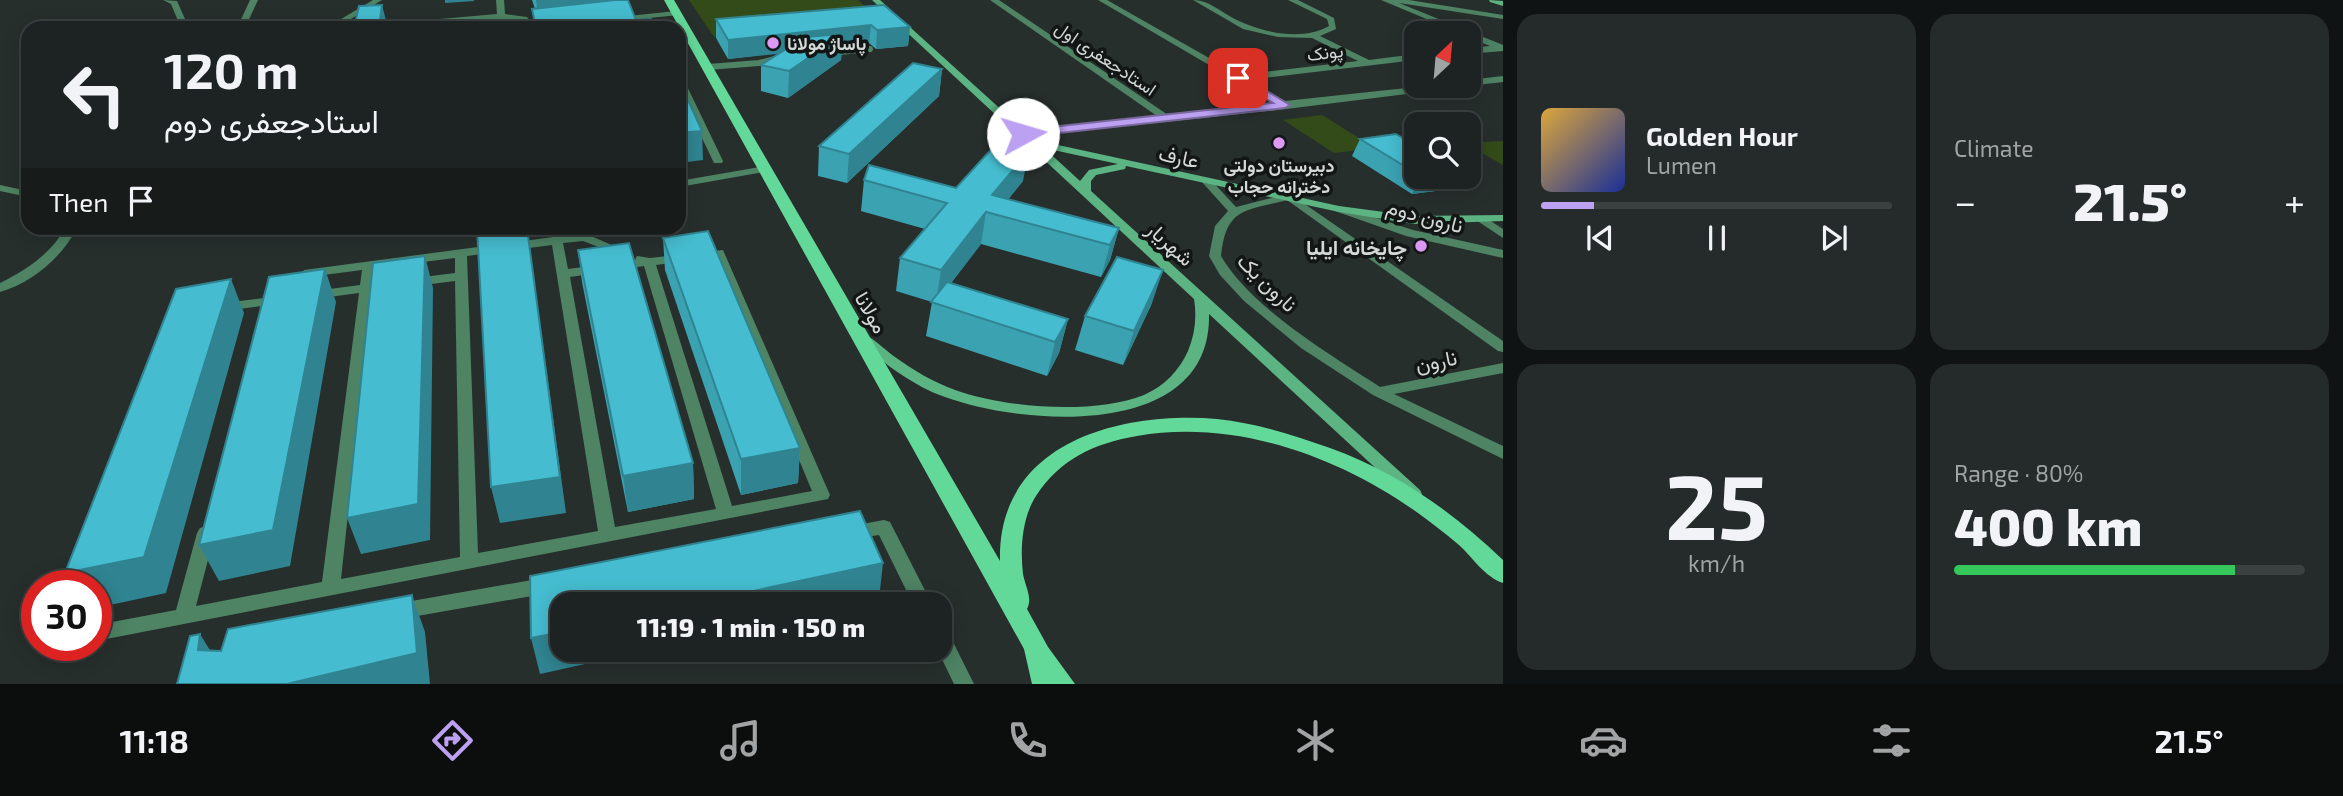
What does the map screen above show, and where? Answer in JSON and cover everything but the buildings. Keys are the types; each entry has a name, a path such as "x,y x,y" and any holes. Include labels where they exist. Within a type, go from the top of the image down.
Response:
{"main road":[{"name":"شهریار","path":"876,0 1199,293 1438,516"},
{"path":"1493,0 1503,4"},
{"name":"مولانا","path":"686,29 1036,647"},
{"name":"عارف","path":"1028,138 1137,167 1339,209 1414,220 1503,218"},
{"path":"1086,191 1084,180 1093,172 1137,167"},
{"path":"860,337 914,379 962,398 1015,410 1071,411 1111,407 1146,400 1170,386 1178,377 1198,344 1203,308 1199,293"},
{"path":"1045,684 1036,647 1014,590 1011,539 1024,497 1050,464 1088,441 1134,428 1173,425 1245,430 1306,446 1367,472 1438,516 1494,559 1503,574"},
{"path":"1036,647 1062,684"}],"street":[{"path":"167,0 174,3 182,21"},
{"path":"244,21 254,0"},
{"path":"342,21 378,0"},
{"path":"500,0 501,16"},
{"name":"استادجعفری اول","path":"994,0 1166,118"},
{"path":"1102,0 1296,112"},
{"path":"1197,0 1243,26 1284,34 1311,34 1329,30 1333,23 1330,18 1292,0"},
{"path":"1385,0 1436,21"},
{"path":"1395,0 1503,17"},
{"path":"613,20 648,16 673,7"},
{"path":"442,21 501,16 526,21"},
{"path":"648,16 650,21"},
{"path":"1311,34 1368,63"},
{"path":"1481,40 1502,48"},
{"path":"1481,50 1502,48"},
{"name":"پونک","path":"1238,78 1404,58"},
{"path":"1481,82 1503,79"},
{"path":"1028,138 1166,118 1404,91"},
{"path":"686,95 718,161"},
{"path":"686,183 765,169"},
{"path":"686,178 723,177"},
{"path":"1207,182 1234,211 1288,199 1503,348"},
{"path":"0,188 21,192"},
{"name":"نارون دوم","path":"1339,209 1410,233 1503,254"},
{"name":"نارون یک","path":"1234,211 1221,226 1216,256 1224,272 1249,298 1306,345 1378,393 1503,453"},
{"path":"1483,220 1503,234"},
{"path":"0,288 58,250 67,235"},
{"path":"300,274 461,253 494,243 557,241 584,237 649,262"},
{"path":"557,241 608,536"},
{"path":"461,253 469,563"},
{"path":"112,630 822,495 719,253 562,274"},
{"path":"649,262 726,514"},
{"path":"331,589 369,265"},
{"path":"206,310 462,276"},
{"name":"نارون","path":"1378,393 1503,368"},
{"path":"184,617 211,512"},
{"path":"830,536 884,527 917,592"},
{"path":"377,615 569,582"},
{"path":"952,660 964,684"}],"lane":[{"path":"821,53 870,49"},
{"path":"708,67 759,63 771,58 796,56"}],"green space":[{"path":"689,0 858,0 883,22 714,37"},
{"path":"1322,115 1375,148 1334,153 1283,120"},
{"path":"1503,141 1503,165 1481,152 1481,142"}],"place":[{"name":"پاساژ مولانا","path":"773,43"},
{"name":"دبیرستان دولتی دخترانه حجاب","path":"1279,143"},
{"name":"چایخانه ایلیا","path":"1421,246"}],"route":[{"path":"1023,134 1285,105 1238,78"}]}
